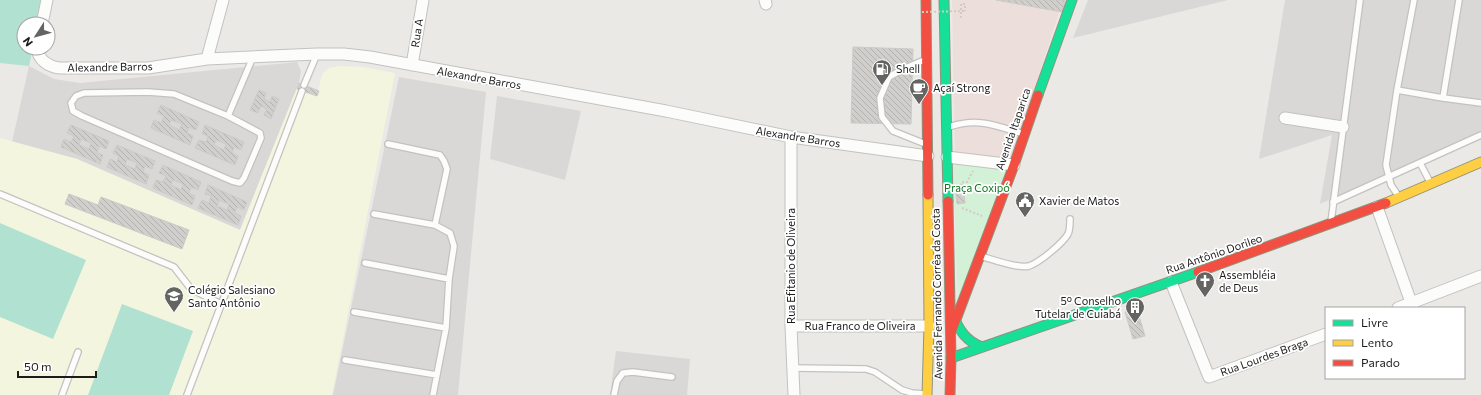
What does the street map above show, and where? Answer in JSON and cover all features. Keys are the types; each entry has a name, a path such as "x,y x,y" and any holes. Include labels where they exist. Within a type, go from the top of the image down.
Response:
{"main road":[{"name":"Avenida Fernando Corrêa da Costa","path":"926,0 929,326 927,394"},
{"name":"Avenida Fernando Corrêa da Costa","path":"944,0 951,358 950,395"},
{"name":"Avenida Itaparica","path":"950,334 956,322 1014,165 1072,0"},
{"name":"Rua Antônio Dorileo","path":"951,358 1261,250 1400,198 1481,162"},
{"path":"950,310 966,340 972,344 982,347"}],"street":[{"path":"44,16 47,0"},
{"path":"207,59 223,0"},
{"name":"Rua A","path":"412,65 423,0"},
{"name":"Alexandre Barros","path":"39,56 50,66 60,68 148,68 207,59 344,54 370,57 666,111 791,137 928,151"},
{"path":"1286,118 1343,127"},
{"name":"Rua Efitanio de Oliveira","path":"791,137 791,326 794,395"},
{"path":"947,157 1014,165"},
{"path":"1377,207 1412,306 1481,276"},
{"name":"Rua Lourdes Braga","path":"1171,282 1209,377 1325,334"},
{"name":"Rua Franco de Oliveira","path":"791,326 929,326"}],"lane":[{"path":"1330,224 1360,0"},
{"path":"1400,198 1391,185 1386,165 1414,0"},
{"path":"1443,98 1458,0"},
{"path":"187,395 317,54"},
{"path":"228,116 253,57"},
{"path":"926,60 903,69 889,77 880,98 882,117 893,131 928,151"},
{"path":"1398,90 1481,103"},
{"path":"161,92 174,94 228,116 260,133 261,138 244,178 240,183 232,181 82,116 73,111 71,103 76,96 84,93 161,92"},
{"path":"946,128 963,122 982,122 1024,134"},
{"path":"1333,202 1481,135"},
{"path":"388,144 440,154 447,169 435,225"},
{"path":"1420,163 1431,184"},
{"path":"0,194 174,267 191,288 221,304"},
{"path":"374,214 435,225 450,233 454,246 449,279 446,328 433,395"},
{"path":"980,256 1018,266 1029,266 1048,254 1062,241 1068,234 1070,219"},
{"path":"365,263 449,279"},
{"path":"354,312 446,328"},
{"path":"62,395 78,352"},
{"path":"345,360 437,375"},
{"path":"793,368 866,368 875,372 902,390 912,393 927,394"},
{"path":"614,395 617,381 623,373 633,372 672,377"}],"path":[{"path":"922,12 965,11 964,4 961,4 961,17"},
{"path":"959,182 967,182 979,160"},
{"path":"961,208 993,220"}],"shaded area":[{"path":"952,0 1063,0 1011,160 955,153"},
{"path":"1088,0 1228,0 1073,38"},
{"path":"1285,0 1481,0 1481,132 1320,204 1332,135 1259,159"},
{"path":"297,62 301,71 299,83 240,230 77,159 12,142 29,66 54,79 80,83"},
{"name":"Colégio Salesiano Santo Antônio","path":"339,66 363,67 395,73 332,395 0,395 0,138 77,159 240,230 299,83 318,91 322,74 329,68"},
{"path":"399,77 486,92 458,395 333,395"},
{"path":"497,96 581,111 565,180 490,159"},
{"path":"616,351 690,359 687,395 610,395"}],"green space":[{"path":"0,0 44,0 41,16 16,16 16,56 31,56 29,66 0,63"},
{"name":"Praça Coxipó","path":"953,163 1007,167 958,298"},
{"path":"0,223 86,260 53,339 0,317"},
{"path":"122,304 193,331 169,395 88,395"}],"building":[{"path":"996,0 1065,0 1062,12"},
{"name":"Shell","path":"853,47 913,49 911,124 851,123"},
{"path":"299,83 319,91 317,96 297,89"},
{"path":"259,90 266,93 264,99 270,102 272,96 279,99 271,119 264,115 267,109 261,106 258,113 250,110"},
{"path":"161,105 199,122 196,130 189,127 187,133 193,136 190,145 151,128 154,120 161,123 164,116 157,113","holes":["171,120 182,124 179,130 169,125"]},
{"path":"71,125 109,141 106,149 99,146 97,153 103,155 100,164 61,147 64,139 71,142 74,136 67,133","holes":["81,139 91,143 89,149 79,145"]},
{"path":"205,125 244,142 241,150 234,147 232,153 238,156 235,165 195,148 199,140 206,142 208,136 202,134","holes":["216,140 226,144 224,150 214,145"]},
{"path":"117,145 155,161 152,169 145,166 143,172 149,175 146,184 107,167 110,159 117,162 119,156 113,153","holes":["127,159 137,163 135,169 125,165"]},
{"path":"163,165 201,182 198,190 191,187 189,193 195,196 192,205 153,188 156,180 163,182 166,176 159,173","holes":["173,180 183,184 181,190 171,185"]},
{"name":"Praça Coxipó","path":"963,184 965,203 957,204 955,185"},
{"path":"208,185 247,202 244,210 237,207 235,213 241,216 238,225 198,208 202,200 209,203 211,196 205,194","holes":["219,200 229,204 227,210 217,206"]},
{"path":"69,194 98,205 101,197 189,230 182,249 65,204"},
{"name":"5⁰ Conselho Tutelar de Cuiabá","path":"1137,309 1145,336 1133,339 1125,312"}],"traffic: fast":[{"path":"944,0 948,201"},
{"path":"1038,95 1072,0"},
{"path":"951,358 1198,272"},
{"path":"953,316 964,335 976,345 982,347"}],"traffic: slow":[{"path":"1386,203 1481,162"},
{"path":"927,395 929,326 928,195"}],"traffic: jam":[{"path":"926,0 928,195"},
{"path":"952,330 1014,165 1038,95"},
{"path":"948,201 951,358 950,395"},
{"path":"1198,272 1386,203"}],"place":[{"name":"Shell","path":"882,86"},
{"name":"Açaí Strong","path":"919,105"},
{"name":"Xavier de Matos","path":"1025,218"},
{"name":"Assembléia de Deus","path":"1205,298"},
{"name":"Colégio Salesiano Santo Antônio","path":"174,313"},
{"name":"5⁰ Conselho Tutelar de Cuiabá","path":"1135,324"}]}
